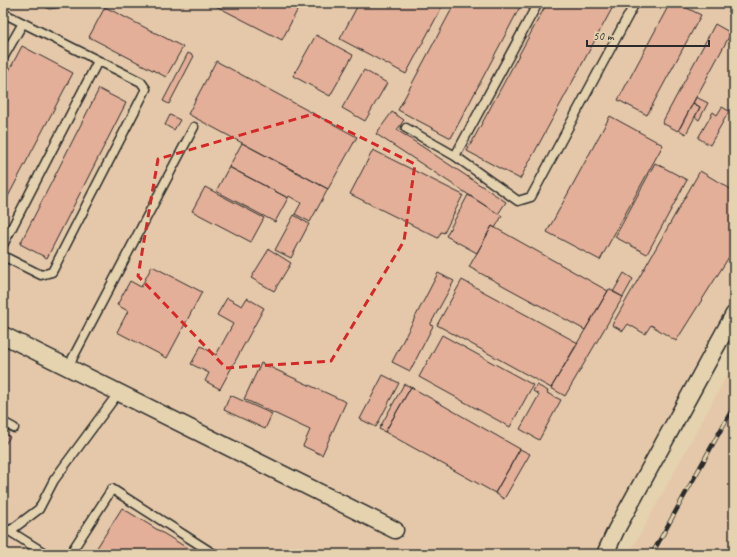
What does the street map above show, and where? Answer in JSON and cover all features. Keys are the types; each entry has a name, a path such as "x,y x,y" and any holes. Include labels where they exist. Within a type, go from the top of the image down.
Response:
{"street":[{"path":"605,554 616,530 734,314"},
{"path":"3,335 395,530"}],"lane":[{"path":"455,156 538,3"},
{"path":"406,128 455,156 518,200 531,197 635,3"},
{"path":"3,13 141,82 146,89 52,272 41,275 3,256"},
{"path":"3,58 23,23"},
{"path":"3,245 98,61"},
{"path":"68,367 194,127"},
{"path":"46,554 7,529 39,509 54,480 119,392"},
{"path":"3,422 14,428"},
{"path":"70,554 112,489 214,554"}],"highlighted area":[{"path":"313,114 415,164 404,241 331,361 226,368 138,276 158,159"}],"shaded area":[{"path":"3,3 728,3 734,6 734,312 602,554 3,554"},
{"path":"734,362 734,554 629,554 634,545"}],"building":[{"path":"38,3 67,3 57,8 49,9"},
{"path":"210,3 301,3 282,40"},
{"path":"359,3 444,3 406,74 340,39"},
{"path":"455,3 522,3 451,138 398,110"},
{"path":"547,3 615,3 520,179 467,151"},
{"path":"670,3 677,3 701,15 647,115 618,100"},
{"path":"105,7 183,47 166,77 89,37"},
{"path":"715,24 731,33 678,131 662,123"},
{"path":"316,35 353,55 330,96 293,76"},
{"path":"22,46 73,73 3,206 3,82"},
{"path":"188,53 194,56 169,104 163,101"},
{"path":"216,61 357,137 328,189 188,114"},
{"path":"364,70 387,83 365,121 342,108"},
{"path":"99,89 126,103 47,258 20,244"},
{"path":"696,97 708,103 699,120 695,117 700,107 693,103"},
{"path":"693,103 700,107 686,134 679,130"},
{"path":"722,107 729,111 710,145 698,138 713,112 717,115"},
{"path":"392,112 404,120 397,130 506,202 498,214 376,134"},
{"path":"170,115 180,120 174,130 165,125"},
{"path":"610,116 663,145 600,260 547,232"},
{"path":"242,143 328,189 310,222 295,214 301,203 289,196 288,198 229,167"},
{"path":"373,150 463,195 444,233 441,232 438,238 350,194"},
{"path":"655,163 687,180 647,254 615,237"},
{"path":"229,167 288,198 275,222 216,191"},
{"path":"700,171 734,191 734,249 676,341 651,325 645,334 628,324 623,331 612,325"},
{"path":"205,187 264,218 251,242 192,211"},
{"path":"468,195 502,216 495,228 492,226 477,253 446,236"},
{"path":"294,215 309,224 291,258 275,250"},
{"path":"492,226 608,291 585,330 469,267"},
{"path":"269,249 291,263 274,291 251,278"},
{"path":"152,266 202,292 167,358 117,332 128,311 117,305 130,281 141,287"},
{"path":"438,273 454,281 430,325 433,326 410,371 392,362"},
{"path":"624,273 633,279 623,297 613,292"},
{"path":"462,280 578,343 551,388 437,325"},
{"path":"609,289 623,297 565,396 551,388"},
{"path":"227,298 242,306 247,298 264,308 220,389 205,381 209,373 191,364 201,346 216,355 233,324 217,315"},
{"path":"442,335 533,385 510,427 419,377"},
{"path":"261,363 346,402 322,455 303,446 310,430 244,399"},
{"path":"383,375 399,383 376,427 360,419"},
{"path":"404,384 411,387 385,432 379,429"},
{"path":"537,385 548,391 547,393 561,400 539,440 520,429 539,395 533,391"},
{"path":"411,387 520,449 495,493 385,432"},
{"path":"230,395 272,414 265,429 224,410"},
{"path":"3,432 10,437 3,447"},
{"path":"520,449 530,454 504,499 495,493"},
{"path":"122,508 197,554 93,554"}],"railway":[{"path":"652,554 734,406"}]}
